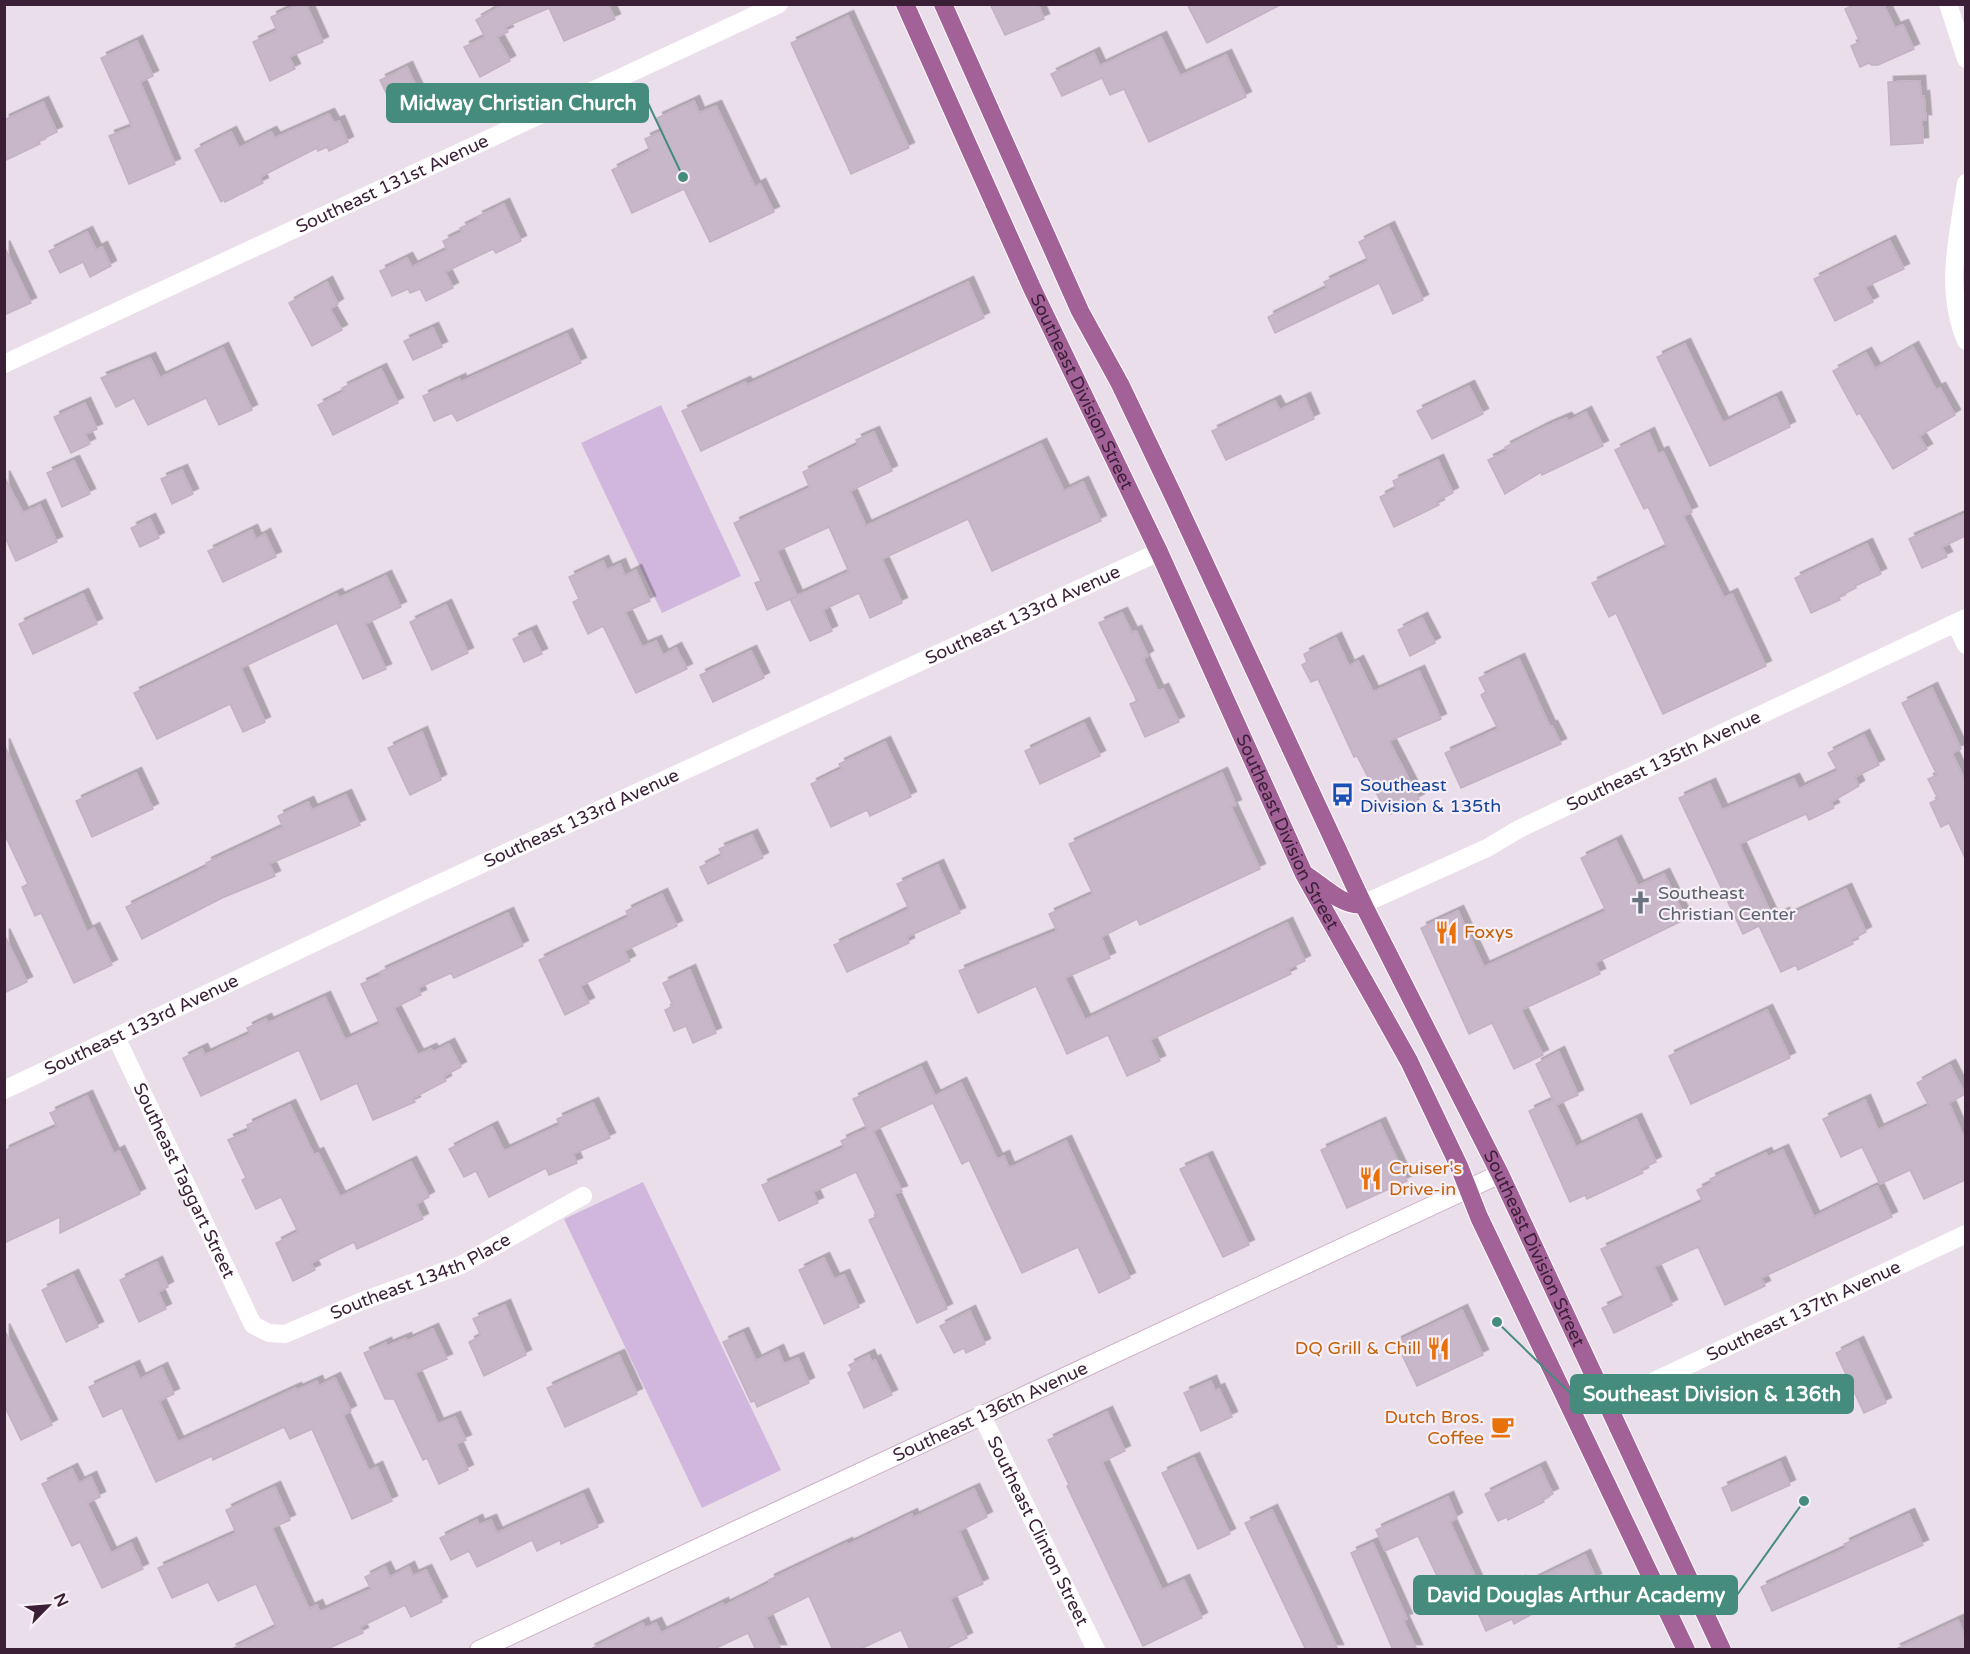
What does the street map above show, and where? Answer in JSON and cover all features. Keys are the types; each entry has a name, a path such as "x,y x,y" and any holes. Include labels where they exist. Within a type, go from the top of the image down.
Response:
{"main road":[{"name":"Southeast Division Street","path":"905,4 1032,288 1159,552 1304,874 1409,1061 1686,1650"},
{"name":"Southeast Division Street","path":"943,4 1080,310 1120,384 1173,495 1363,904 1500,1174 1722,1650"},
{"path":"1304,874 1344,903 1355,906 1363,904"}],"street":[{"name":"Southeast 131st Avenue","path":"4,364 779,4"},
{"path":"1948,4 1965,59"},
{"path":"1965,183 1952,292 1957,320 1965,341"},
{"name":"Southeast 133rd Avenue","path":"4,1090 421,892 1159,552"},
{"name":"Southeast 135th Avenue","path":"1363,904 1487,849 1528,825 1960,621"},
{"path":"1960,621 1965,645"},
{"name":"Southeast Taggart Street","path":"116,1037 253,1325"},
{"name":"Southeast 136th Avenue","path":"479,1650 1500,1174"},
{"name":"Southeast 134th Place","path":"253,1325 269,1333 285,1334 360,1302 461,1265 583,1196"},
{"name":"Southeast 137th Avenue","path":"1608,1404 1965,1234"},
{"name":"Southeast Clinton Street","path":"981,1414 1096,1650"}],"shaded area":[{"path":"661,405 741,576 662,613 581,443"},
{"path":"643,1182 781,1470 702,1508 564,1219"}],"building":[{"path":"299,4 306,4 323,42 289,57 295,69 270,81 253,42 277,31 271,17"},
{"path":"504,4 608,4 615,19 564,41 549,8 505,27 508,32 497,37 510,61 480,77 464,47 485,37 476,20"},
{"path":"990,4 1038,4 1044,19 1005,35"},
{"path":"1187,4 1282,4 1207,43"},
{"path":"1856,4 1883,4 1895,28 1903,25 1914,49 1878,65 1869,63 1860,67 1851,46 1860,42 1845,9"},
{"path":"848,16 909,148 851,174 791,43"},
{"path":"1161,37 1180,76 1226,55 1246,97 1149,142 1124,89 1110,95 1102,78 1062,96 1051,74 1094,53 1100,66"},
{"path":"137,41 153,76 140,82 175,164 129,184 109,136 132,127 101,58"},
{"path":"407,67 422,99 416,102 419,105 397,116 380,80"},
{"path":"1920,81 1926,120 1922,120 1923,143 1891,145 1888,82"},
{"path":"694,101 699,113 716,106 755,187 760,184 774,212 710,242 684,189 632,213 612,170 650,151 645,139 663,131 657,118"},
{"path":"43,102 57,132 38,141 40,144 4,161 4,120"},
{"path":"329,114 334,123 339,121 348,142 329,151 327,147 318,151 317,148 260,177 263,183 221,202 195,150 231,132 239,148 271,132 275,138"},
{"path":"504,204 521,241 496,253 493,249 445,272 453,288 426,301 420,289 410,293 408,289 392,296 380,271 407,258 412,267 447,250 443,241 462,232 460,228 479,219 477,217"},
{"path":"1389,227 1423,300 1393,314 1379,283 1275,333 1268,317 1327,288 1324,282 1368,261 1359,242"},
{"path":"87,232 96,250 102,247 111,266 90,277 83,262 60,273 49,251"},
{"path":"1890,241 1904,269 1865,287 1873,302 1835,321 1814,279"},
{"path":"4,246 31,303 4,315"},
{"path":"327,282 338,304 330,309 342,330 312,346 289,303"},
{"path":"968,282 984,318 701,451 682,411 745,382 747,385"},
{"path":"433,328 442,347 413,360 404,341"},
{"path":"567,334 581,363 457,421 452,413 434,421 423,396 460,379 461,382"},
{"path":"1685,344 1723,423 1776,397 1790,427 1710,466 1657,357"},
{"path":"1913,347 1936,390 1940,388 1955,415 1919,436 1927,449 1893,469 1860,413 1857,415 1833,371 1866,353 1875,369"},
{"path":"223,348 252,410 219,425 206,398 148,425 134,398 116,407 101,378 150,358 160,378"},
{"path":"381,369 398,403 333,435 318,405 344,392 342,388"},
{"path":"1469,386 1483,414 1432,439 1417,411"},
{"path":"1305,398 1314,419 1226,460 1212,431 1275,401 1280,410"},
{"path":"85,403 97,429 85,434 90,444 71,453 54,417"},
{"path":"1586,412 1603,446 1542,475 1541,472 1505,494 1488,460 1507,451 1505,447 1545,427 1566,418 1569,421"},
{"path":"874,432 892,471 850,491 866,526 1041,444 1064,491 1083,482 1101,521 992,571 968,519 882,559 902,603 870,618 859,593 823,610 832,631 810,641 790,599 767,610 755,583 761,581 734,523 810,488 803,472 858,445 856,440","holes":["829,527 849,572 797,596 777,551"]},
{"path":"1649,433 1658,454 1663,452 1692,512 1683,516 1724,598 1732,594 1766,666 1663,714 1616,613 1609,617 1592,583 1667,547 1648,507 1644,509 1615,450"},
{"path":"1438,460 1453,493 1437,501 1439,505 1394,527 1380,497 1396,489 1393,481"},
{"path":"74,461 90,494 62,507 47,473"},
{"path":"182,470 193,494 172,504 161,479"},
{"path":"4,476 23,513 40,505 57,542 16,561 4,535"},
{"path":"1965,514 1965,536 1942,547 1947,557 1922,568 1909,539"},
{"path":"150,519 159,538 140,547 131,528"},
{"path":"252,530 256,539 265,534 276,557 223,582 208,551"},
{"path":"1867,544 1881,574 1855,586 1856,588 1838,597 1840,600 1811,613 1795,578"},
{"path":"603,561 607,570 620,564 625,576 636,570 650,601 625,612 642,647 656,641 663,655 676,648 687,669 636,693 603,626 588,634 573,602 579,599 569,577"},
{"path":"386,576 401,607 365,624 386,669 363,679 337,623 241,668 265,722 243,732 230,704 157,739 134,693 337,594 339,598"},
{"path":"83,594 97,624 33,654 19,624"},
{"path":"446,605 468,653 432,670 410,622"},
{"path":"1122,613 1132,633 1136,631 1148,656 1143,659 1158,691 1163,689 1179,722 1145,737 1130,704 1137,701 1099,623"},
{"path":"1422,618 1435,643 1410,656 1398,630"},
{"path":"531,631 542,654 524,662 513,639"},
{"path":"1336,638 1349,666 1358,661 1373,692 1419,671 1441,719 1389,741 1419,799 1391,814 1384,800 1381,802 1357,756 1354,757 1318,679 1311,682 1302,665 1307,662 1304,654"},
{"path":"751,651 764,678 713,702 700,675"},
{"path":"1519,659 1550,727 1552,726 1561,744 1461,788 1445,753 1498,729 1481,695 1486,692 1479,678"},
{"path":"1932,688 1961,749 1952,753 1965,781 1965,858 1949,823 1941,827 1930,803 1938,799 1928,779 1937,775 1902,703"},
{"path":"1084,723 1100,756 1040,784 1025,751"},
{"path":"422,732 441,780 410,795 388,748"},
{"path":"1864,735 1879,765 1855,777 1859,786 1831,802 1834,808 1809,820 1806,814 1739,844 1773,918 1784,913 1786,917 1846,889 1866,932 1851,940 1853,944 1798,970 1796,965 1781,972 1759,926 1743,934 1679,798 1710,784 1722,810 1794,779 1799,789 1838,771 1828,753"},
{"path":"885,742 911,797 870,816 867,810 831,827 811,784 842,769 839,764"},
{"path":"4,744 87,932 94,928 112,965 74,983 41,913 35,916 22,887 28,884 4,833"},
{"path":"136,773 153,809 92,837 76,801"},
{"path":"1222,773 1236,805 1231,807 1260,869 1140,925 1137,919 1101,937 1110,958 1065,978 1085,1020 1287,923 1305,961 1288,969 1291,974 1150,1040 1160,1061 1127,1076 1108,1035 1067,1054 1036,986 978,1013 959,971 1057,931 1049,914 1093,894 1069,844"},
{"path":"346,795 360,825 269,864 275,876 222,898 142,939 126,907 207,867 206,863 283,827 278,816 308,802 312,810"},
{"path":"752,835 763,858 708,884 700,867 722,856 719,849"},
{"path":"1616,841 1638,886 1664,874 1686,919 1595,963 1600,974 1521,1010 1543,1055 1514,1069 1492,1023 1469,1034 1421,928 1458,911 1484,967 1606,911 1581,858"},
{"path":"938,865 960,913 907,937 909,943 847,972 834,945 909,909 897,884"},
{"path":"662,894 677,926 624,951 630,961 580,986 589,1003 565,1015 539,960 629,917 626,911"},
{"path":"508,913 523,946 454,978 451,973 418,988 421,995 394,1008 418,1055 431,1049 433,1052 449,1044 461,1067 444,1076 446,1081 413,1098 415,1102 373,1120 357,1083 321,1100 299,1050 201,1096 183,1058 202,1049 205,1055 250,1034 247,1028 266,1019 268,1023 325,997 345,1040 380,1024 361,984 381,975 380,972"},
{"path":"4,934 27,982 4,993"},
{"path":"690,970 716,1033 693,1043 686,1026 674,1031 665,1010 673,1006 663,983"},
{"path":"1767,1010 1790,1058 1691,1104 1669,1056"},
{"path":"1559,1052 1578,1095 1556,1105 1576,1147 1636,1119 1656,1162 1641,1169 1643,1173 1587,1199 1585,1195 1570,1202 1529,1111 1553,1100 1536,1064"},
{"path":"1950,1065 1965,1094 1949,1103 1965,1140 1965,1180 1924,1199 1910,1170 1880,1184 1862,1147 1841,1157 1823,1119 1865,1100 1878,1130 1929,1106 1917,1083"},
{"path":"921,1067 935,1096 961,1083 997,1159 1004,1156 1009,1168 1066,1141 1130,1278 1099,1293 1078,1247 1022,1273 969,1160 962,1164 933,1103 873,1131 902,1191 894,1194 947,1309 917,1323 869,1220 877,1216 856,1172 813,1192 818,1203 779,1221 762,1185 844,1148 841,1141 867,1129 853,1099"},
{"path":"87,1096 114,1154 119,1151 140,1194 60,1233 60,1217 4,1243 4,1151 57,1127 50,1113"},
{"path":"593,1103 610,1138 573,1154 577,1163 549,1175 546,1168 489,1197 476,1171 464,1177 449,1149 492,1127 504,1151 560,1125 557,1119"},
{"path":"290,1105 314,1155 318,1153 340,1197 411,1162 429,1197 416,1204 423,1219 357,1249 354,1242 311,1263 315,1270 293,1281 276,1243 298,1232 281,1197 256,1209 242,1180 246,1178 228,1140 249,1131 247,1125"},
{"path":"1380,1123 1407,1181 1347,1208 1321,1150"},
{"path":"1783,1150 1814,1217 1877,1186 1892,1217 1761,1278 1765,1286 1725,1305 1698,1247 1654,1267 1672,1305 1614,1333 1602,1308 1624,1298 1601,1249 1703,1202 1697,1190 1712,1183 1710,1179 1766,1153 1768,1157"},
{"path":"1207,1157 1249,1245 1223,1257 1180,1169"},
{"path":"824,1258 834,1279 844,1275 859,1307 824,1324 799,1270"},
{"path":"157,1262 168,1287 158,1292 166,1309 139,1322 120,1280"},
{"path":"73,1275 98,1327 66,1342 42,1290"},
{"path":"505,1305 526,1355 484,1376 469,1342 481,1336 473,1319"},
{"name":"DQ Grill & Chill","path":"1462,1310 1483,1355 1417,1386 1396,1342"},
{"path":"970,1311 985,1344 966,1353 964,1348 954,1353 940,1326"},
{"path":"4,1329 52,1425 21,1440 4,1405"},
{"path":"433,1329 447,1359 415,1373 438,1424 455,1417 466,1440 456,1444 468,1470 439,1484 427,1458 423,1460 394,1399 385,1399 364,1353 386,1343 387,1346 406,1338 407,1341"},
{"path":"743,1333 756,1361 778,1350 784,1364 798,1358 809,1383 757,1407 755,1401 751,1402 723,1342"},
{"path":"1858,1342 1886,1403 1864,1413 1836,1353"},
{"path":"619,1355 637,1394 565,1427 547,1388"},
{"path":"869,1355 872,1362 875,1360 892,1395 864,1408 848,1373 852,1370 849,1365"},
{"path":"134,1366 140,1379 162,1368 174,1394 159,1401 178,1442 296,1388 297,1390 317,1381 319,1386 335,1378 351,1411 343,1415 369,1471 377,1467 392,1501 352,1519 312,1429 290,1439 284,1427 213,1460 212,1456 156,1482 122,1408 103,1417 89,1387"},
{"path":"1211,1381 1215,1391 1219,1389 1232,1417 1201,1431 1184,1393"},
{"path":"1107,1412 1125,1451 1102,1462 1162,1590 1184,1580 1202,1618 1143,1646 1067,1486 1069,1485 1048,1440"},
{"path":"1194,1458 1230,1534 1198,1549 1162,1473"},
{"path":"1780,1462 1790,1485 1732,1511 1722,1488"},
{"path":"1540,1467 1553,1494 1542,1499 1544,1502 1508,1520 1507,1517 1498,1521 1485,1494"},
{"path":"72,1469 79,1483 91,1477 100,1497 87,1503 111,1553 131,1543 143,1569 102,1588 80,1542 72,1546 42,1484"},
{"path":"275,1487 290,1520 272,1528 309,1609 317,1605 320,1612 371,1589 365,1577 385,1567 390,1577 409,1567 413,1576 426,1570 442,1602 411,1617 405,1605 360,1627 363,1633 325,1650 230,1650 276,1627 256,1584 218,1601 208,1582 172,1598 158,1568 236,1533 226,1510"},
{"path":"974,1489 987,1517 959,1531 983,1584 950,1599 967,1638 943,1650 910,1650 901,1630 858,1650 833,1650 809,1596 766,1617 781,1650 756,1650 748,1633 712,1650 589,1650 643,1623 645,1628 656,1623 661,1633 723,1603 724,1606 770,1583 769,1580 847,1543 848,1545 912,1514 913,1518"},
{"path":"583,1494 598,1527 561,1544 560,1540 537,1551 532,1540 477,1567 469,1551 451,1560 440,1538 477,1520 479,1525 491,1520 497,1533"},
{"path":"1448,1497 1457,1518 1450,1522 1477,1581 1446,1595 1418,1536 1385,1551 1376,1530"},
{"path":"1272,1510 1338,1650 1306,1650 1245,1523"},
{"path":"1909,1514 1923,1545 1772,1611 1761,1587 1846,1548 1844,1544"},
{"path":"1373,1543 1407,1619 1403,1620 1417,1650 1393,1650 1351,1553"},
{"path":"1585,1555 1596,1579 1514,1624 1512,1619 1486,1631 1474,1604 1520,1581 1522,1586"},
{"path":"1958,1620 1965,1637 1965,1650 1894,1650"}],"place":[{"name":"Midway Christian Church","path":"683,177"},
{"name":"Southeast Division & 135th","path":"1342,795"},
{"name":"Southeast Christian Center","path":"1640,903"},
{"name":"Foxys","path":"1446,932"},
{"name":"Cruiser's Drive-in","path":"1371,1178"},
{"name":"Southeast Division & 136th","path":"1497,1322"},
{"name":"DQ Grill & Chill","path":"1439,1348"},
{"name":"Dutch Bros. Coffee","path":"1502,1427"},
{"name":"David Douglas Arthur Academy","path":"1804,1501"}]}
